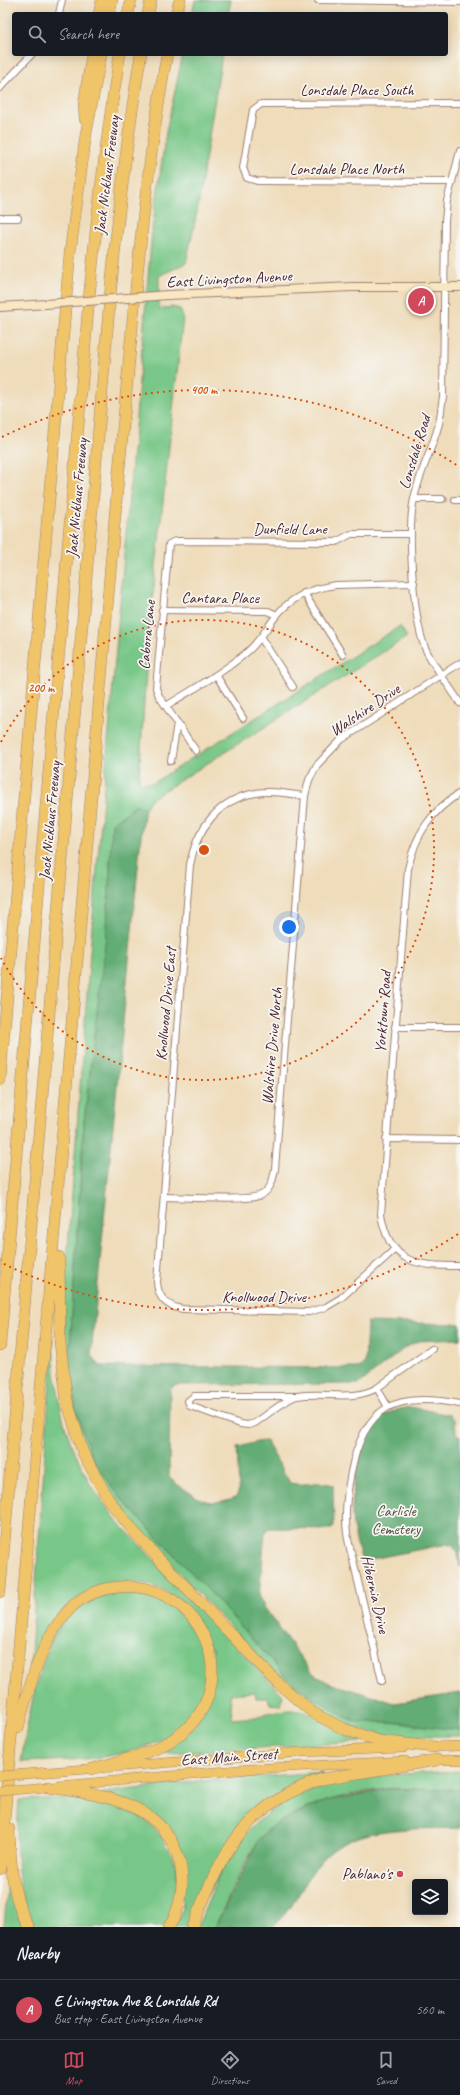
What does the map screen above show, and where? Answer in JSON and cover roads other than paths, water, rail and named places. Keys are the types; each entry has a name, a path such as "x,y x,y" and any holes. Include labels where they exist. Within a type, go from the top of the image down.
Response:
{"highway":[{"path":"99,12 102,0"},
{"path":"109,12 112,0"},
{"path":"128,12 131,0"},
{"path":"148,12 151,0"},
{"path":"175,12 176,0"},
{"path":"176,12 180,0"},
{"path":"86,134 84,104 92,56"},
{"path":"0,1080 70,252 86,134 101,56"},
{"name":"Jack Nicklaus Freeway","path":"0,1345 89,299 100,190 110,113 120,56"},
{"name":"Jack Nicklaus Freeway","path":"0,1592 114,252 129,126 141,56"},
{"path":"10,1756 117,495 139,261 159,95 167,56"},
{"path":"56,1209 60,1343 67,1401 83,1453 108,1499 156,1556 279,1684 313,1712 344,1729 378,1741 435,1746"},
{"path":"0,1869 3,1794 10,1756 23,1708 44,1648 54,1628 67,1612 90,1594 104,1589 131,1586 156,1591 186,1609 202,1631 206,1641 212,1668 207,1699 190,1725 174,1738 131,1758 92,1769"},
{"path":"192,1927 213,1877 228,1849 253,1819 276,1801 304,1785 322,1779 437,1760"},
{"path":"47,1787 103,1796 124,1803 142,1811 162,1828 177,1852 182,1879 180,1904 169,1927"},
{"path":"3,1794 15,1888 22,1913 29,1927"}],"main road":[{"name":"East Livingston Avenue","path":"0,307 168,295 353,287 460,288"},
{"name":"East Main Street","path":"0,1776 303,1752 460,1746"},
{"name":"East Main Street","path":"3,1794 47,1787 249,1770 460,1760"}],"street":[{"path":"59,12 62,0"},
{"path":"318,0 460,2"},
{"path":"0,88 30,56"},
{"name":"Lonsdale Place South","path":"245,175 243,168 256,107 265,103 460,103"},
{"name":"Lonsdale Road","path":"460,151 451,182 445,222 442,397 440,419 414,499 411,534 417,617 423,642 427,652 460,703"},
{"name":"Lonsdale Place North","path":"245,175 250,180 257,181 451,182"},
{"path":"0,218 18,218"},
{"path":"414,499 442,499"},
{"name":"Dunfield Lane","path":"168,544 175,541 336,542 351,534 411,534"},
{"name":"Cabora Lane","path":"168,544 156,688 166,706 196,751"},
{"path":"166,706 216,675 244,654 261,638 285,606 304,593 323,587 336,585 414,583"},
{"path":"304,593 343,655"},
{"name":"Cantara Place","path":"162,610 268,611 277,615"},
{"path":"261,638 293,687"},
{"name":"Walshire Drive","path":"305,796 317,765 341,740 460,663"},
{"path":"216,675 243,718"},
{"path":"171,761 177,723"},
{"name":"Knollwood Drive East","path":"161,1299 157,1282 190,866 195,842 199,833 214,814 221,808 245,795 275,792 305,796"},
{"name":"Yorktown Road","path":"395,1249 385,1231 381,1214 408,869 411,854 425,824 435,812 460,793"},
{"name":"Walshire Drive North","path":"164,1197 255,1197 265,1192 274,1178 305,796"},
{"path":"395,1027 460,1027"},
{"path":"386,1139 460,1140"},
{"path":"395,1249 410,1261 422,1265 460,1266"},
{"name":"Knollwood Drive","path":"161,1299 171,1306 183,1309 309,1312 326,1307 341,1298 395,1249"},
{"path":"296,1396 255,1423 248,1425 240,1424 188,1404 190,1398 194,1396 357,1395 368,1393 432,1350"},
{"path":"377,1388 388,1407"},
{"name":"Hibernia Drive","path":"382,1680 347,1533 347,1494 359,1440 371,1420 388,1407 417,1400 442,1400 460,1404"}],"tunnel":[{"path":"442,499 455,500"}],"place":[{"name":"E Livingston Ave & Lonsdale Rd","path":"421,301"},
{"name":"Pablano's","path":"400,1874"}],"park label":[{"name":"Carlisle Cemetery","path":"396,1520"}]}
